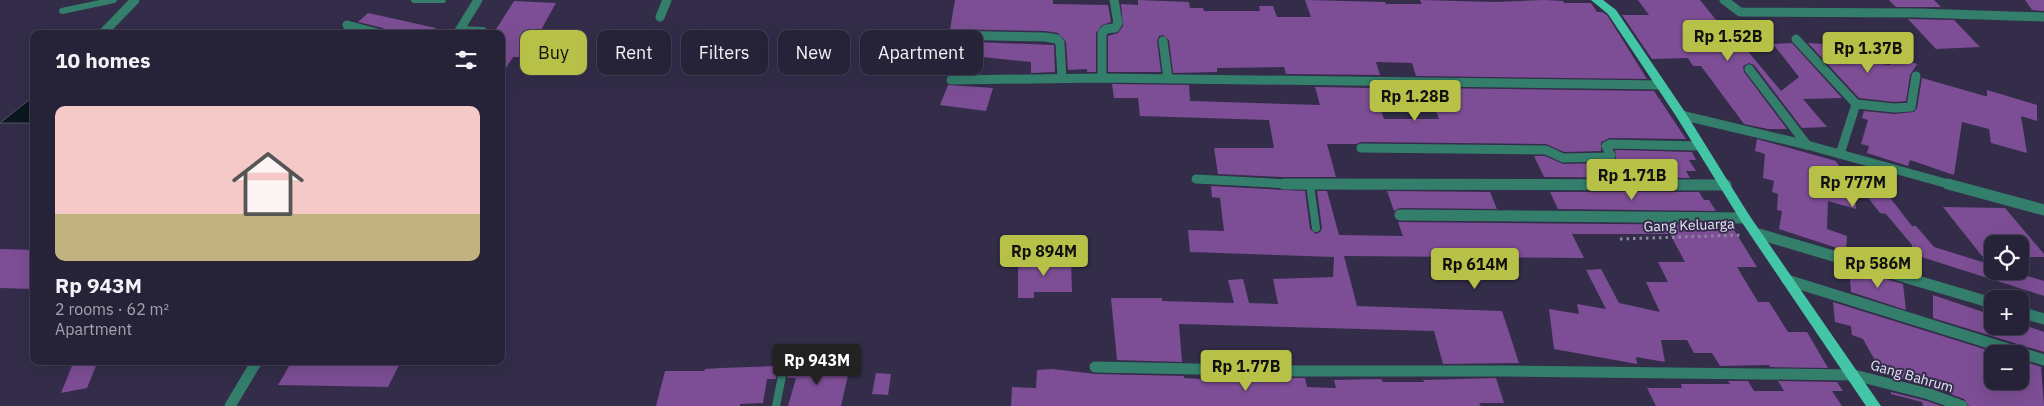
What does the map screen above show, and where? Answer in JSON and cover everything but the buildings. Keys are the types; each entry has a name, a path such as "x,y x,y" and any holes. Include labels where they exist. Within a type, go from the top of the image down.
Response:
{"main road":[{"path":"1596,0 1611,6 1681,114 1699,146 1726,185 1745,218 1759,234 1874,406"}],"street":[{"path":"106,30 135,0"},
{"path":"459,30 478,0"},
{"path":"660,17 667,0"},
{"path":"1102,78 1102,33 1106,29 1115,28 1118,23 1114,0"},
{"path":"1724,0 1740,12 1919,13 2044,17"},
{"path":"347,25 366,30"},
{"path":"983,36 1057,39 1060,44 1062,78"},
{"path":"1796,39 1856,104 1894,108 1911,107 1916,76"},
{"path":"1164,41 1168,79"},
{"path":"1748,69 1807,145"},
{"path":"951,80 1102,78 1661,84"},
{"path":"1840,154 1856,104"},
{"path":"1681,114 1807,145 2044,210"},
{"path":"1361,148 1546,150 1563,158 1609,158 1611,156 1606,146 1610,144 1699,146"},
{"path":"1196,179 1310,185 1726,185"},
{"path":"1400,215 1745,218"},
{"path":"1759,234 1984,301"},
{"path":"1788,280 2044,360"},
{"path":"2029,315 2044,319"},
{"path":"230,406 255,365"},
{"name":"Gang Bahrum","path":"1095,367 1298,371 1517,371 1854,375 1929,394 1962,406"}],"lane":[{"path":"62,11 114,0"},
{"path":"414,0 443,0"},
{"path":"1310,185 1316,228"},
{"path":"776,406 786,356"}],"path":[{"name":"Gang Keluarga","path":"1620,239 1759,234"}],"shaded area":[{"path":"30,99 30,123 0,123"}]}
